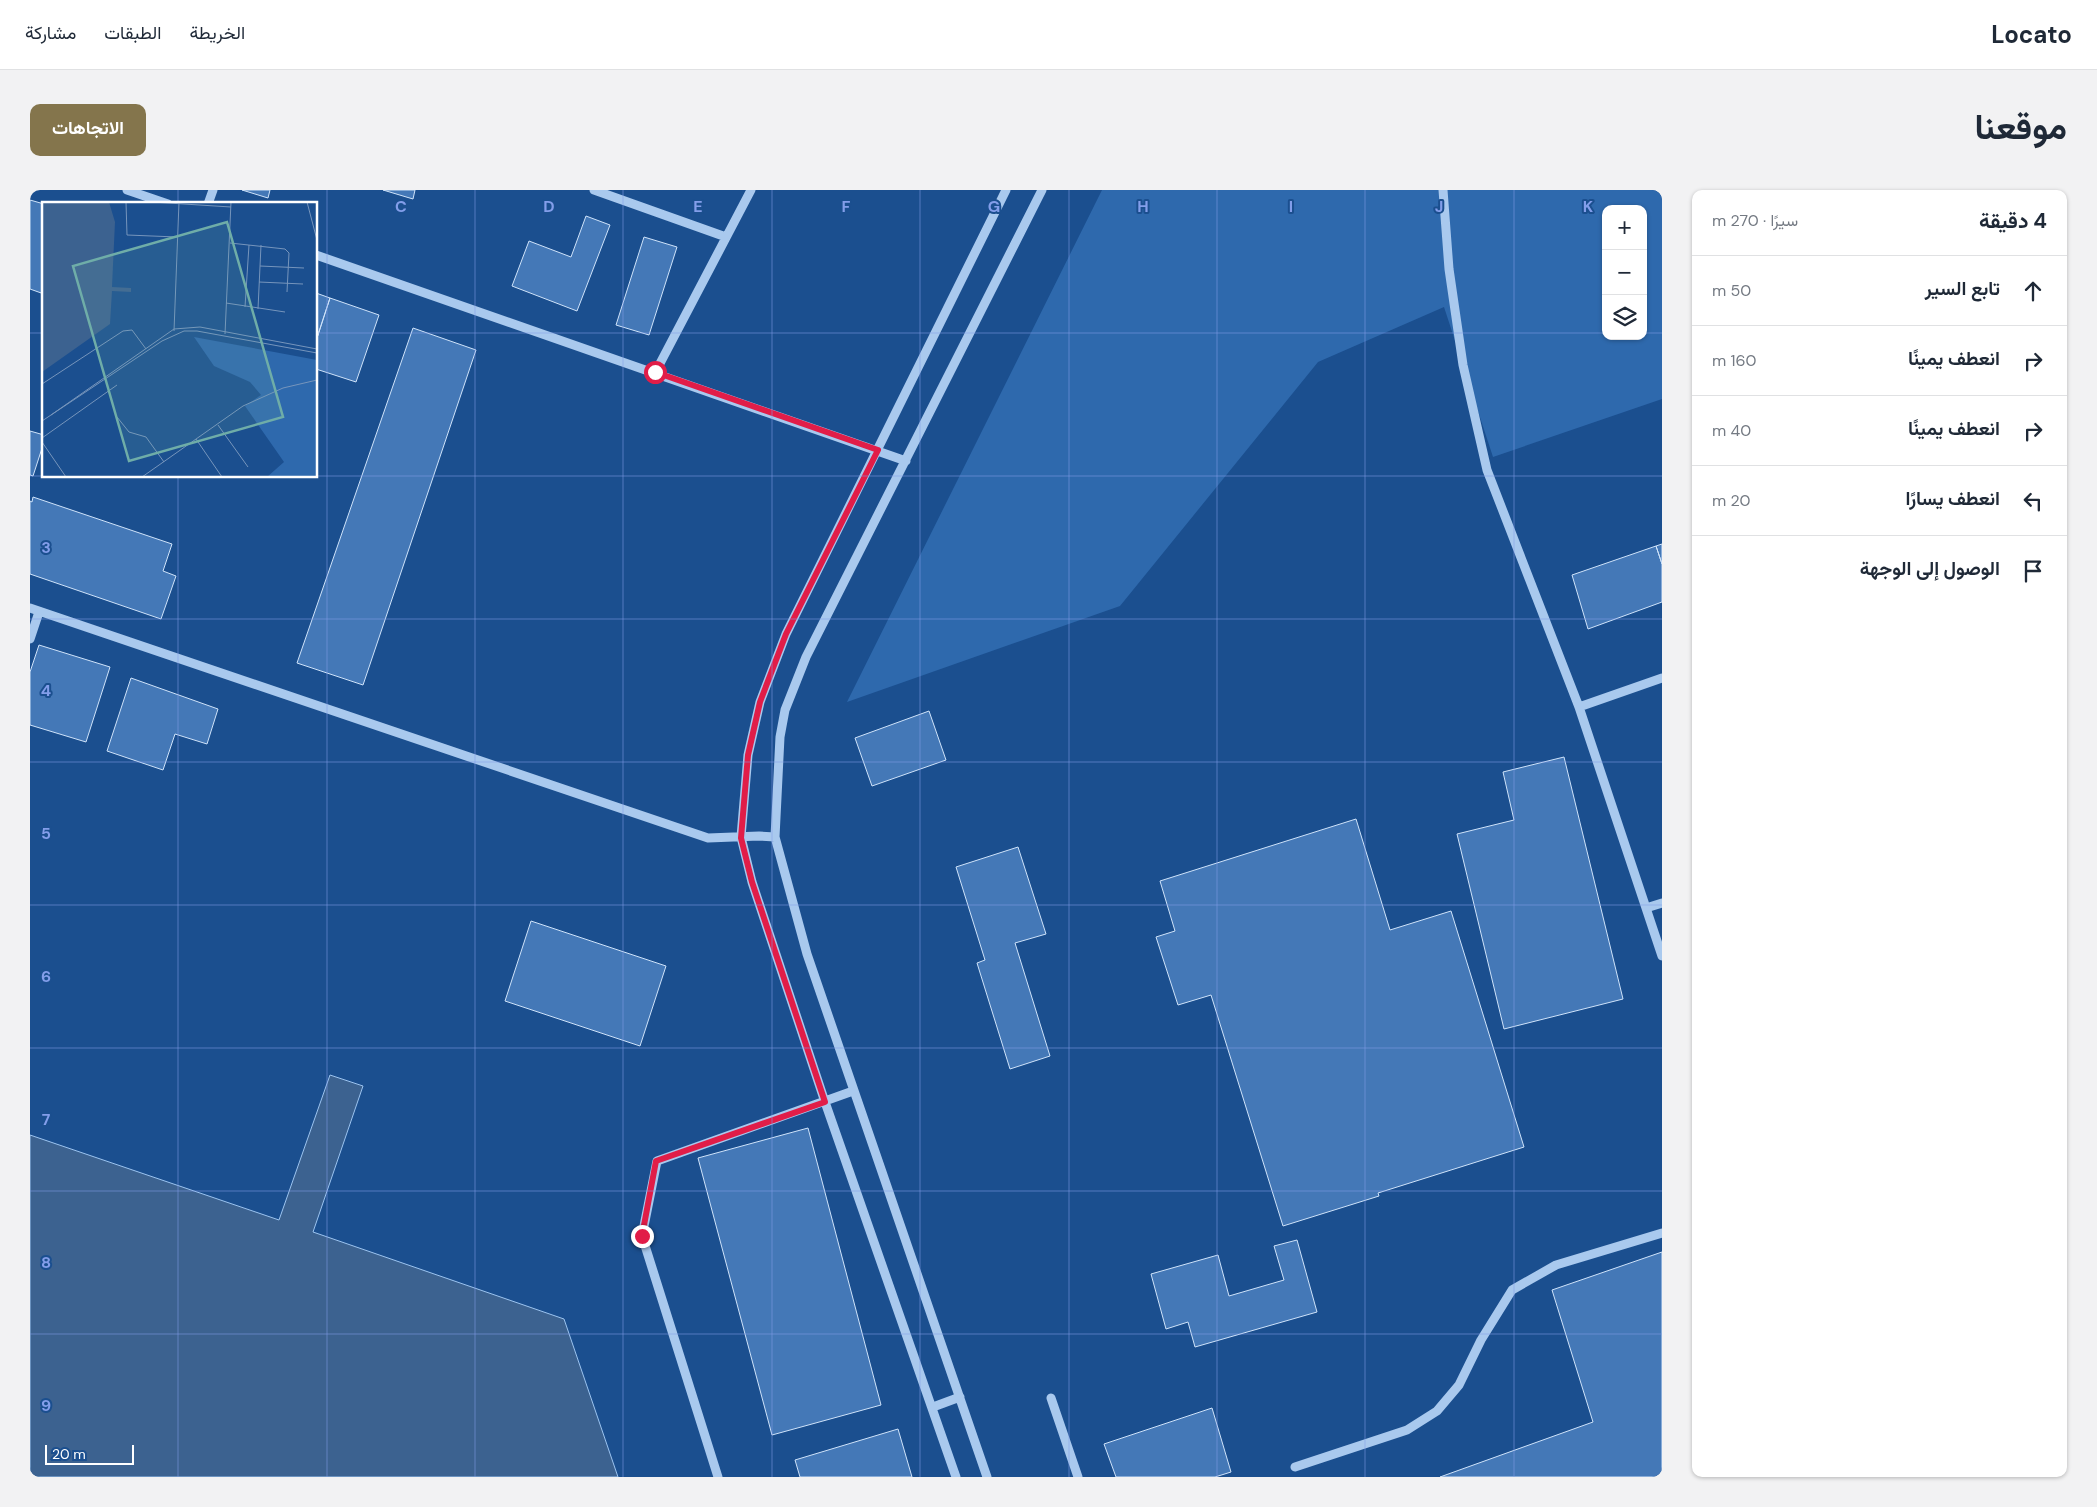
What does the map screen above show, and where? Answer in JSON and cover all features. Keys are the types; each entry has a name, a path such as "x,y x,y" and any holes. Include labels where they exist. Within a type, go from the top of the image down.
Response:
{"street":[{"path":"127,190 162,202"},
{"path":"209,202 213,190"},
{"path":"594,190 726,237"},
{"path":"655,372 751,190"},
{"path":"956,1477 825,1102 752,882 741,838 748,755 760,702 786,634 1006,190"},
{"path":"987,1477 807,954 776,837 778,764 785,710 806,657 1042,190"},
{"path":"1443,190 1449,269 1463,364 1487,470 1579,707 1662,956"},
{"path":"318,256 906,461"},
{"path":"30,608 708,838 776,837"},
{"path":"30,639 39,612"},
{"path":"1579,707 1662,678"},
{"path":"1646,908 1662,903"},
{"path":"718,1477 642,1236 656,1161 853,1091"},
{"path":"1295,1467 1407,1430 1437,1411 1459,1385 1481,1340 1512,1290 1556,1265 1662,1232"},
{"path":"933,1407 960,1396"},
{"path":"1051,1398 1078,1477"}],"shaded area":[{"path":"1102,190 1662,190 1662,399 1493,457 1444,307 1318,362 1120,606 847,702"},
{"path":"330,1075 363,1086 313,1232 564,1319 618,1477 30,1477 30,1135 279,1220"}],"building":[{"path":"242,190 270,190 268,198"},
{"path":"383,190 415,190 413,199"},
{"path":"30,200 42,203 42,293 30,289"},
{"path":"586,216 610,225 577,311 512,286 529,241 571,257"},
{"path":"644,237 677,247 649,335 616,325"},
{"path":"318,294 330,298 318,335"},
{"path":"330,298 379,315 356,382 318,370 318,335"},
{"path":"413,328 476,350 363,685 297,663"},
{"path":"30,431 42,434 42,448 33,476 30,475"},
{"path":"33,497 172,544 163,571 176,576 161,619 30,574 30,501 32,502"},
{"path":"1662,544 1662,564 1656,546"},
{"path":"1656,546 1662,564 1662,602 1588,629 1572,575"},
{"path":"39,645 110,667 86,742 30,725 30,672"},
{"path":"131,678 218,709 207,744 175,734 163,770 107,751"},
{"path":"929,711 946,760 872,786 855,738"},
{"path":"1564,757 1623,999 1504,1029 1457,834 1514,820 1503,772"},
{"path":"1356,819 1390,930 1451,911 1524,1147 1378,1193 1379,1196 1283,1226 1211,995 1178,1005 1156,937 1175,931 1160,881"},
{"path":"1018,847 1046,934 1015,943 1050,1056 1010,1069 977,963 985,960 956,867"},
{"path":"531,921 666,966 640,1046 505,1001"},
{"path":"808,1128 881,1405 772,1435 698,1158"},
{"path":"1297,1240 1317,1312 1195,1347 1188,1322 1166,1329 1151,1274 1218,1255 1229,1296 1284,1280 1274,1246"},
{"path":"1662,1252 1662,1477 1440,1477 1593,1422 1552,1290"},
{"path":"1212,1408 1231,1472 1215,1477 1116,1477 1104,1444"},
{"path":"898,1429 912,1477 800,1477 795,1460"}],"route":[{"path":"642,1236 656,1161 825,1102 752,882 741,838 748,755 760,702 786,634 878,450 655,372"}]}
